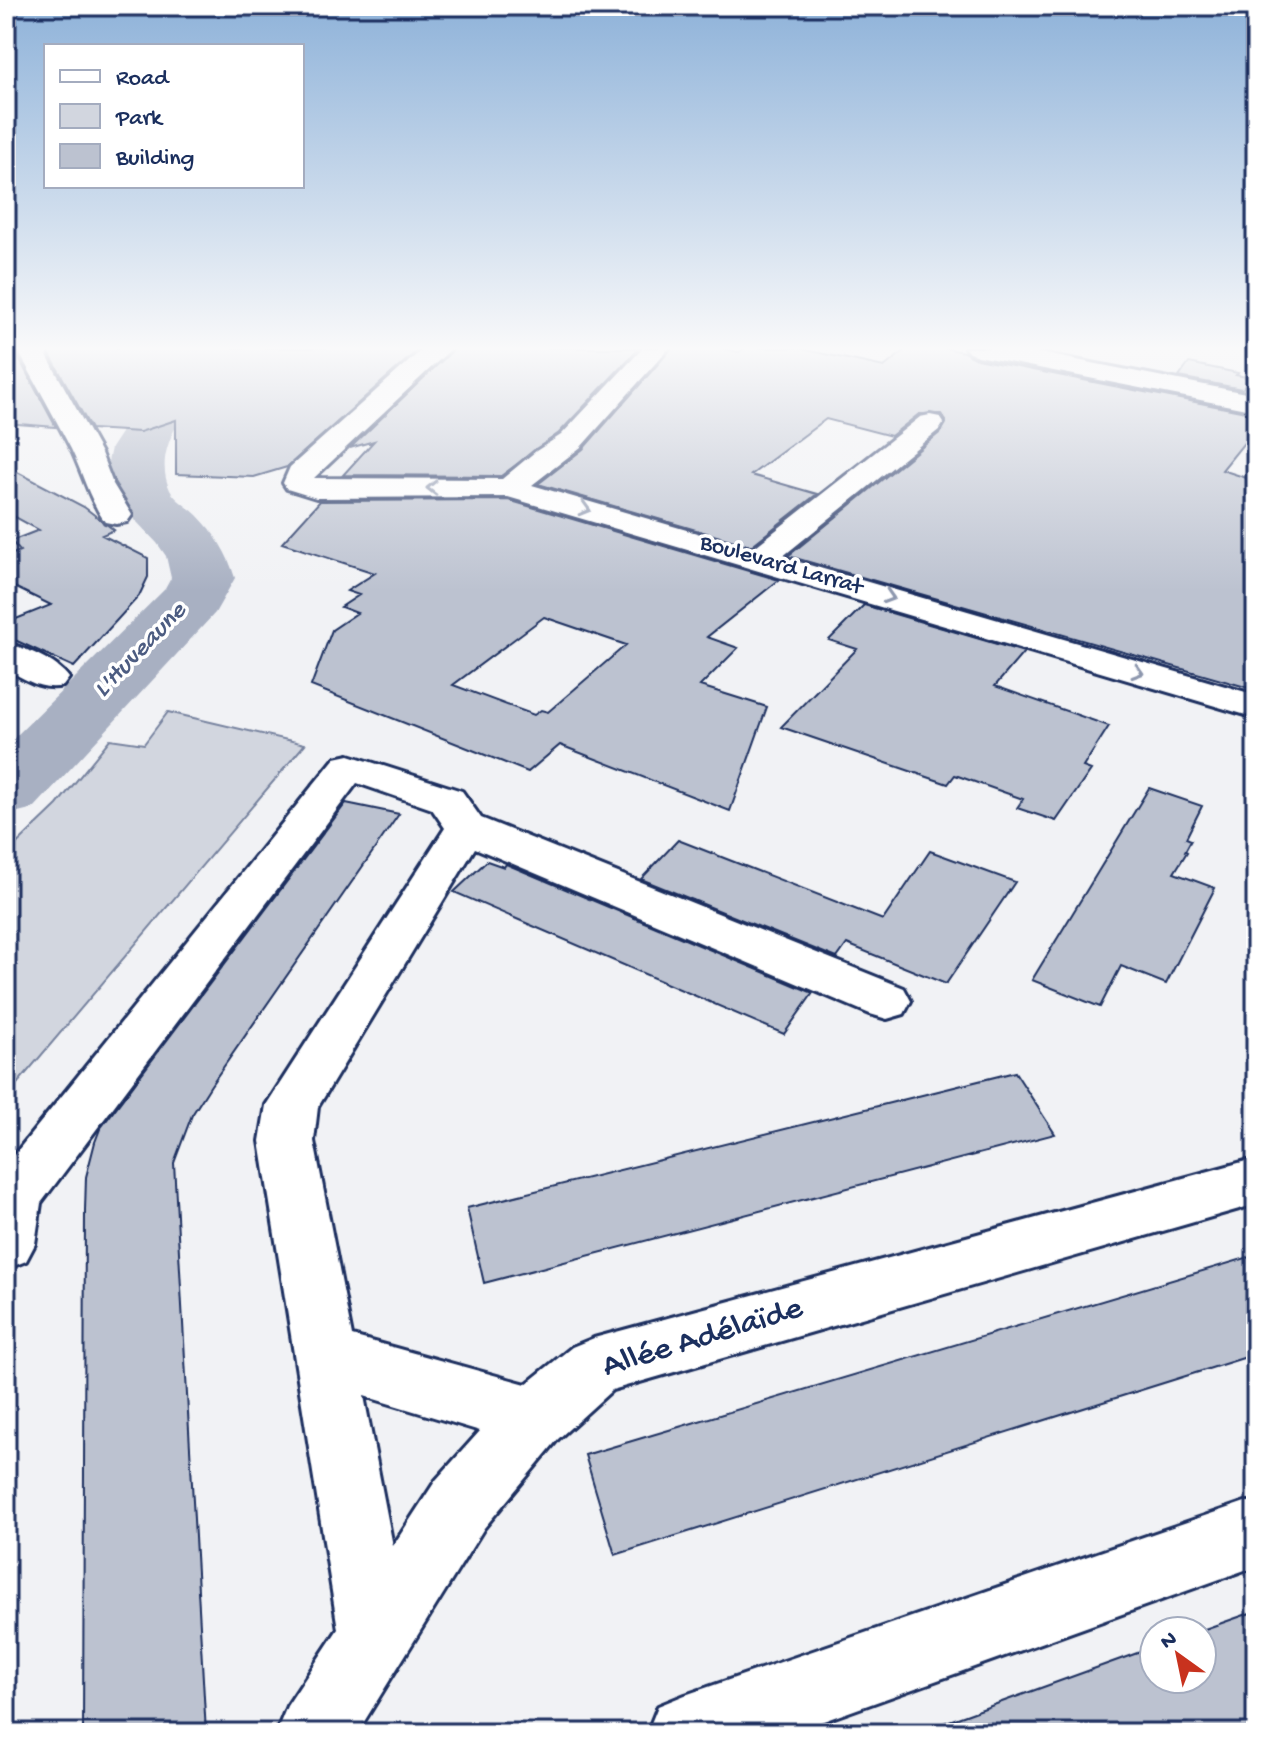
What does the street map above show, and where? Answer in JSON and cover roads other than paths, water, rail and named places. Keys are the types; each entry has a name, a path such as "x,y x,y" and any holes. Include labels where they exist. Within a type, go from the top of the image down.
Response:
{"street":[{"path":"74,429 98,484 116,515"},
{"name":"Boulevard Larrat","path":"349,429 300,473 298,483 316,489 510,488 1256,707"},
{"path":"510,488 582,429"},
{"path":"760,559 922,429"},
{"path":"6,654 50,678"},
{"path":"6,1244 14,1196 349,767 447,800 466,828 887,1001"},
{"path":"375,1635 287,1141 292,1105 466,828"},
{"name":"Allée Adélaïde","path":"314,1733 460,1504 535,1417 594,1367 1216,1192 1256,1184"},
{"path":"324,1356 535,1417"},
{"path":"685,1733 1245,1536 1256,1536"}],"waterway":[{"name":"L'Huveaune","path":"6,791 192,599 203,578 197,556 178,530 144,499 135,466 138,448 150,429"}]}
